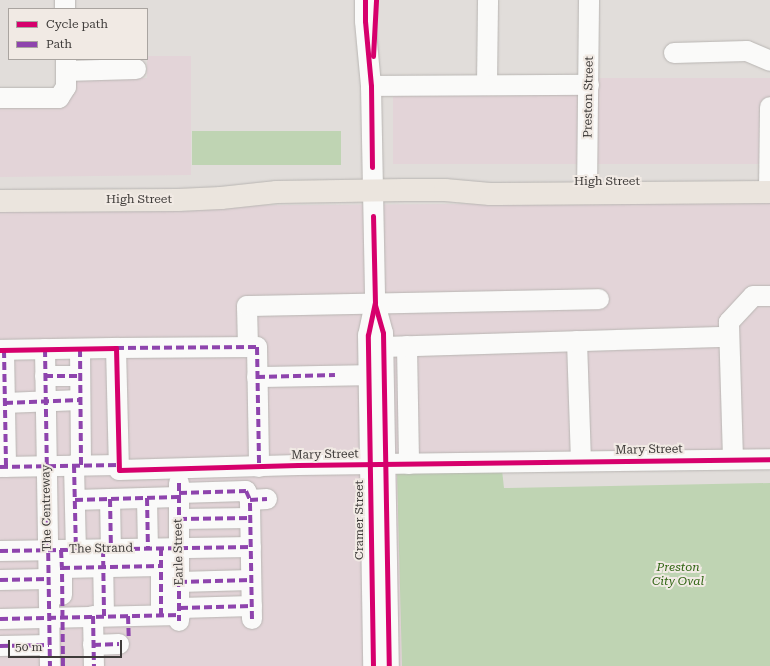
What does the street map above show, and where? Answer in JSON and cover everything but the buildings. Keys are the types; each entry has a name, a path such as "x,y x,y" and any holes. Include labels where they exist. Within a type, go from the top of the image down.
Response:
{"main road":[{"name":"High Street","path":"0,187 217,185 277,192"},
{"name":"High Street","path":"0,201 199,199 277,192 372,190 445,190 490,194 587,188 769,186"}],"street":[{"path":"365,0 365,21 371,86"},
{"path":"371,86 376,0"},
{"path":"487,85 488,0"},
{"name":"Preston Street","path":"587,188 589,0"},
{"path":"674,53 746,51 770,61"},
{"path":"0,98 59,98 66,87 66,65 136,70"},
{"path":"371,86 589,85"},
{"name":"Cramer Street","path":"371,86 375,303 383,333 384,347 384,393 378,464 373,666"},
{"path":"769,186 770,107"},
{"path":"733,459 729,322 753,296 770,296"},
{"path":"248,347 247,306 599,299"},
{"name":"Cramer Street","path":"375,303 368,335 368,375 378,464 389,666"},
{"path":"384,347 729,337"},
{"path":"577,341 581,461"},
{"path":"407,346 409,464"},
{"path":"3,467 5,403 2,350 257,347 259,467"},
{"path":"116,348 119,464"},
{"name":"The Centreway","path":"45,349 46,466 59,559 56,617 49,645 50,666"},
{"path":"0,580 59,559 75,500 78,465 80,349"},
{"path":"257,377 368,375"},
{"path":"45,376 80,376"},
{"path":"384,393 408,393"},
{"path":"5,403 80,400"},
{"name":"Mary Street","path":"3,467 119,464 119,470 378,464 770,459"},
{"path":"0,619 252,613 251,547 256,506 246,491 179,491 147,498 75,500"},
{"name":"Earle Street","path":"175,614 179,582 162,553 179,519 179,491"},
{"path":"147,498 162,553 175,614"},
{"path":"94,666 93,645 106,555 110,499"},
{"path":"179,519 256,506"},
{"name":"The Strand","path":"0,551 59,559 251,547"},
{"path":"179,582 251,580"},
{"path":"93,645 124,642 128,616"},
{"path":"56,617 64,666"},
{"path":"0,646 49,645"}],"shaded area":[{"path":"148,56 191,56 191,175 0,177 0,100 59,100 74,79 147,78"},
{"path":"393,78 770,78 770,164 393,164"},
{"path":"770,202 770,450 401,455 404,666 0,666 0,207"}],"green space":[{"path":"192,131 341,131 341,165 192,165"},
{"name":"Preston City Oval","path":"502,470 504,488 770,483 770,666 402,666 397,473"}],"marked path":[{"path":"116,348 257,347 259,467"},
{"path":"45,349 50,666"},
{"path":"80,349 81,465"},
{"path":"4,350 6,467"},
{"path":"257,377 335,375"},
{"path":"45,376 80,376"},
{"path":"5,403 80,400"},
{"path":"74,465 76,550"},
{"path":"0,467 119,465"},
{"path":"179,483 179,621"},
{"path":"179,493 246,491 250,500"},
{"path":"75,500 178,497"},
{"path":"147,498 148,549"},
{"path":"110,499 111,549"},
{"path":"252,619 250,500 267,499"},
{"path":"179,519 250,518"},
{"path":"0,551 251,547"},
{"path":"161,548 161,615"},
{"path":"103,549 104,616"},
{"path":"61,550 62,568"},
{"path":"63,666 62,568 160,566"},
{"path":"0,580 48,579"},
{"path":"179,582 251,580"},
{"path":"180,608 252,606"},
{"path":"0,619 180,615"},
{"path":"93,616 94,666"},
{"path":"128,616 129,640"},
{"path":"93,645 119,644"},
{"path":"0,646 49,645"}],"cycle path":[{"path":"365,0 365,21 371,86 372,167"},
{"path":"373,56 376,0"},
{"path":"373,216 375,303 368,335 373,666"},
{"path":"375,305 383,333 389,666"},
{"path":"0,350 116,348 119,470 298,465 770,459"}]}
